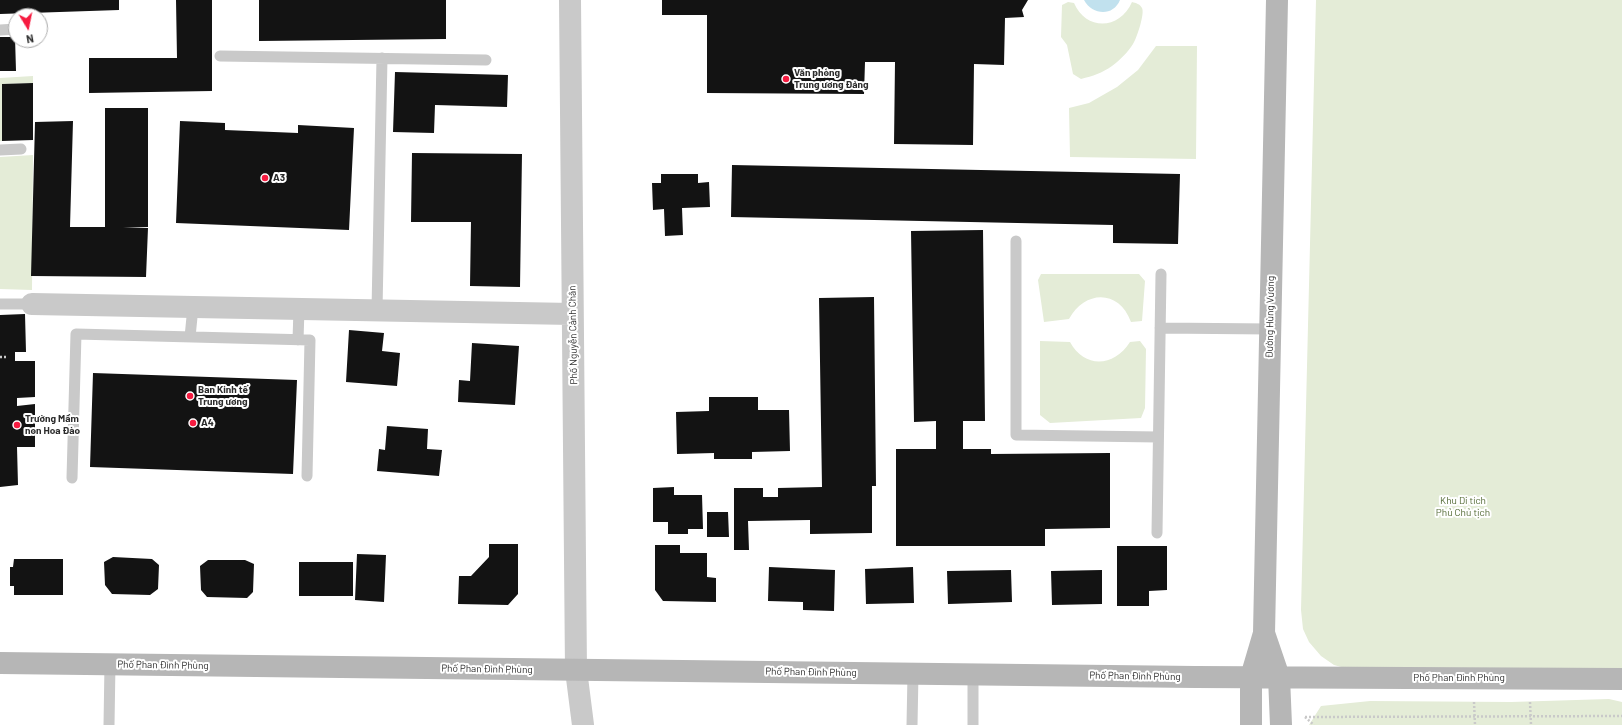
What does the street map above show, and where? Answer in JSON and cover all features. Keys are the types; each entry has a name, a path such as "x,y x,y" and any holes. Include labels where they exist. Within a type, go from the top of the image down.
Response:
{"main road":[{"name":"Đường Hùng Vương","path":"1251,725 1251,677 1264,633 1277,0"},
{"name":"Đường Hùng Vương","path":"1264,633 1279,677 1281,725"},
{"name":"Phố Phan Đình Phùng","path":"0,663 913,674 1622,679"}],"street":[{"name":"Phố Nguyễn Cảnh Chân","path":"570,0 576,670 583,725"},
{"path":"32,304 572,314"}],"lane":[{"path":"220,56 486,60"},
{"path":"377,310 382,58"},
{"path":"0,150 21,149"},
{"path":"1016,241 1016,434 1158,437"},
{"path":"1157,533 1161,274"},
{"path":"0,304 32,304"},
{"path":"190,337 193,308"},
{"path":"298,340 299,309"},
{"path":"1160,328 1270,329"},
{"path":"72,478 76,334 310,340 307,476"},
{"path":"109,725 110,664"},
{"path":"912,725 913,674"},
{"path":"973,674 973,725"}],"path":[{"path":"0,357 8,357"},
{"path":"1530,697 1531,725"},
{"path":"1474,698 1475,725"},
{"path":"1314,725 1305,717 1622,716"}],"green space":[{"name":"Khu Di tích Phủ Chủ tịch","path":"1316,0 1622,0 1622,668 1352,670 1334,665 1321,656 1309,642 1303,629 1301,610"},
{"path":"1068,2 1074,3 1079,12 1086,19 1103,24 1120,18 1127,11 1132,2 1136,3 1142,8 1142,20 1137,37 1133,44 1121,59 1105,71 1081,79 1073,74 1067,45 1061,37 1062,5"},
{"path":"1156,46 1197,46 1196,159 1070,157 1069,108 1089,103 1117,87 1138,70"},
{"path":"33,76 33,83 2,84 2,141 0,141 0,78"},
{"path":"33,155 32,290 0,289 0,157"},
{"path":"1041,274 1139,274 1145,281 1142,321 1131,322 1126,311 1118,304 1110,299 1102,297 1092,299 1084,303 1076,309 1069,319 1044,322 1038,280"},
{"path":"1040,341 1070,342 1076,351 1083,357 1100,362 1116,356 1130,342 1140,341 1146,349 1145,408 1141,418 1050,423 1040,415"},
{"path":"1609,699 1622,702 1622,725 1309,725 1321,706 1370,701 1511,702"}],"water":[{"path":"1084,0 1120,0 1113,9 1102,12 1092,9"}],"building":[{"path":"0,0 119,0 119,10 48,12 48,8 8,8 8,14 0,14"},
{"path":"176,0 212,0 212,91 89,93 89,58 177,58"},
{"path":"259,0 446,0 446,39 259,41"},
{"name":"Văn phòng Trung ương Đảng","path":"662,0 1028,0 1022,10 1024,17 1005,18 1004,65 974,64 973,145 894,144 895,62 865,62 864,94 707,93 707,15 662,15"},
{"path":"0,37 8,37 8,48 15,48 16,71 0,71"},
{"path":"395,72 508,75 507,107 435,105 434,133 393,132"},
{"path":"33,83 33,140 2,141 2,84"},
{"path":"105,108 148,108 148,227 123,228 148,228 146,277 31,276 35,122 73,121 70,227 105,227"},
{"name":"A3","path":"180,121 225,123 225,130 298,133 298,125 354,128 349,230 176,223"},
{"path":"412,153 522,154 520,287 470,286 471,222 411,222"},
{"path":"732,165 1180,174 1178,244 1113,243 1113,225 731,217"},
{"path":"661,174 698,174 698,183 709,182 710,207 682,208 683,235 665,236 664,209 653,210 652,183 661,183"},
{"path":"983,230 985,421 963,421 963,449 991,449 991,454 1110,453 1110,528 1045,529 1045,546 896,546 896,449 936,449 936,421 914,422 911,231"},
{"path":"874,297 876,486 872,486 872,533 810,534 810,520 748,521 749,550 734,550 734,488 763,488 763,497 778,497 778,488 822,487 819,298"},
{"name":"Trường Mầm non Hoa Đào","path":"25,314 26,352 15,352 15,361 35,361 35,397 17,398 17,406 35,404 35,447 17,447 18,485 0,487 0,315"},
{"path":"349,330 384,333 382,351 400,353 397,386 346,382"},
{"path":"472,343 519,346 515,405 458,402 459,380 470,381"},
{"name":"A4","path":"93,373 297,380 293,474 90,467"},
{"path":"709,397 758,397 758,410 789,410 790,451 752,452 752,459 714,459 714,453 677,454 676,412 709,411"},
{"path":"387,426 428,429 427,449 442,450 439,476 377,471 379,449 385,450"},
{"path":"674,487 674,495 702,495 703,529 688,529 688,534 668,534 668,522 653,522 653,488"},
{"path":"707,512 728,512 729,537 707,537"},
{"path":"489,544 518,544 518,594 508,605 458,604 459,576 471,576 489,557"},
{"path":"655,545 680,545 680,553 707,553 707,577 716,578 716,602 663,601 655,590"},
{"path":"1117,546 1167,546 1167,590 1149,591 1149,606 1117,606"},
{"path":"357,554 386,555 384,602 355,600"},
{"path":"113,557 152,559 159,565 158,589 150,595 112,594 105,585 104,562"},
{"path":"14,559 63,559 63,595 14,595 14,586 10,586 10,567 13,567"},
{"path":"208,560 245,560 254,564 253,592 247,598 207,597 201,590 200,566"},
{"path":"299,562 353,562 353,596 299,596"},
{"path":"769,567 835,570 834,611 803,610 803,602 768,601"},
{"path":"913,567 914,603 866,604 865,569"},
{"path":"1011,570 1012,602 948,604 947,571"},
{"path":"1102,570 1102,604 1052,605 1051,571"}],"place":[{"name":"Văn phòng Trung ương Đảng","path":"786,79"},
{"name":"A3","path":"265,178"},
{"name":"Ban Kinh tế Trung ương","path":"190,396"},
{"name":"A4","path":"193,423"},
{"name":"Trường Mầm non Hoa Đào","path":"17,425"}]}
